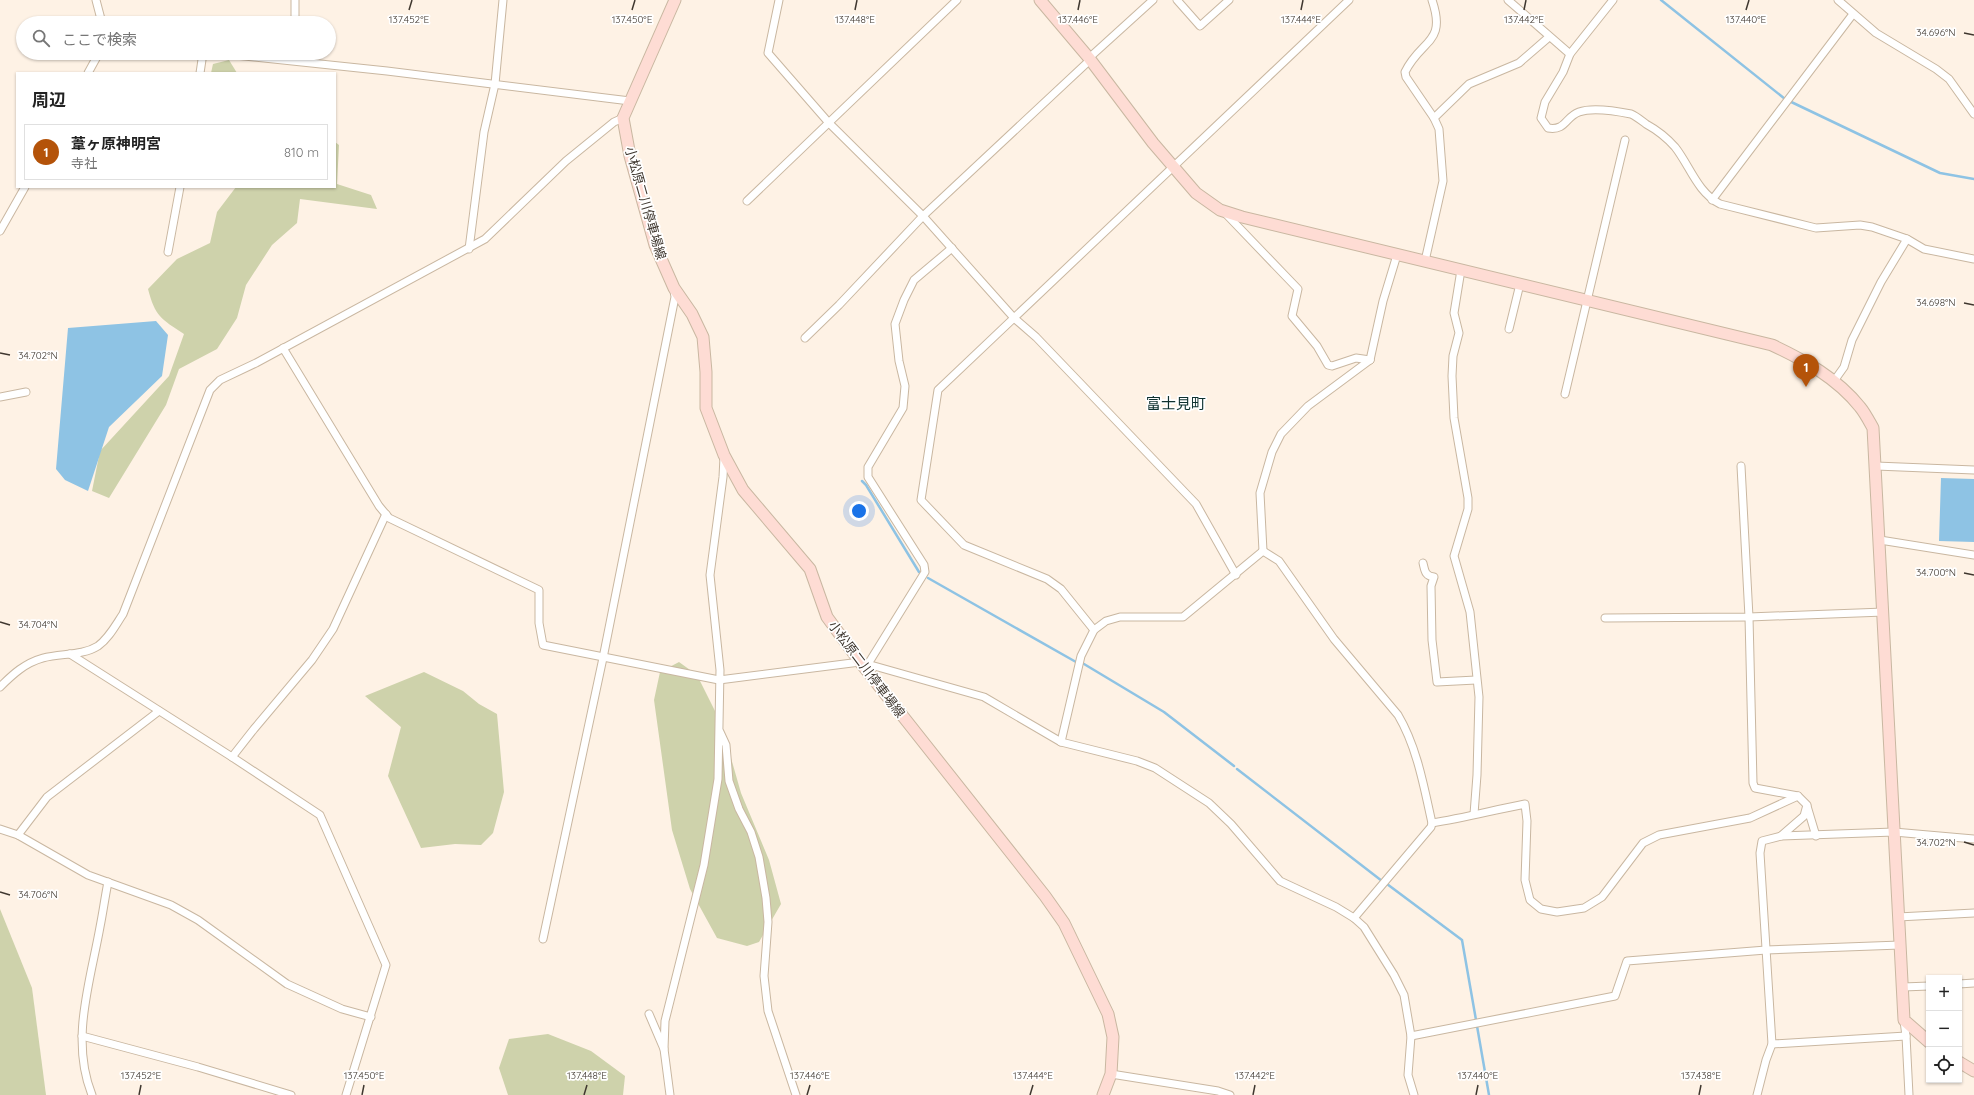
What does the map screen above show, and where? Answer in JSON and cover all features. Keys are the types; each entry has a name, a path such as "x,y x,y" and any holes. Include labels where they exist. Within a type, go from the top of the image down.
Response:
{"street":[{"path":"96,0 100,16"},
{"path":"295,0 295,16"},
{"path":"469,249 484,132 495,84 503,0"},
{"path":"0,687 29,662 44,657 70,654 98,646 108,637 123,614 210,390 220,380 283,348 469,249 485,239 566,161 614,122 623,118 675,0"},
{"path":"779,0 768,53 829,122 923,216 1014,318 1036,338 1196,504 1236,575"},
{"path":"747,201 957,0"},
{"path":"1040,0 1089,59 1153,143 1196,193 1220,210 1298,289 1292,316 1317,346 1328,364 1332,366 1356,358 1370,360"},
{"path":"805,338 923,216 1153,0"},
{"path":"1176,0 1200,26 1229,0"},
{"path":"1094,630 1061,589 1047,579 964,545 921,500 938,390 1349,0"},
{"path":"1425,261 1443,181 1439,129 1434,118 1406,77 1406,72 1436,32 1437,16 1432,0"},
{"path":"1508,0 1570,54"},
{"path":"1613,0 1570,54 1564,72 1545,102 1541,113 1544,124 1548,128 1555,129 1562,127 1578,112 1596,110 1632,114 1658,130 1675,147 1704,192 1712,200 1720,204 1816,228 1860,225 1872,227 1907,239 1924,250 1974,258"},
{"path":"1838,0 1876,33 1936,69 1949,79 1974,114"},
{"path":"1712,200 1853,14"},
{"path":"1434,118 1469,84 1519,62 1549,37"},
{"path":"89,72 95,60"},
{"path":"200,72 202,60"},
{"path":"315,60 630,101"},
{"name":"小松原二川停車場線","path":"623,118 630,156 655,246 674,288 692,314 703,336 706,372 706,408 724,455 743,490 810,570 827,617 1045,896 1064,923 1108,1014 1113,1036 1111,1074 1103,1095"},
{"path":"1565,394 1625,140"},
{"path":"0,232 23,188"},
{"path":"168,252 180,188"},
{"path":"1220,210 1242,217 1772,345 1804,360 1834,380 1860,407 1873,428 1876,466 1898,917 1909,1095"},
{"path":"1834,380 1844,367 1852,340 1878,289 1907,239"},
{"path":"864,663 925,572 924,565 868,477 868,467 903,408 905,386 899,361 896,324 904,300 914,280 952,248"},
{"path":"1263,551 1260,493 1272,452 1281,434 1308,406 1370,360 1383,301 1397,254"},
{"path":"1461,270 1454,312 1459,333 1453,356 1452,376 1454,418 1468,498 1468,509 1454,556 1470,612 1479,697 1477,775 1474,814"},
{"path":"1509,329 1520,284"},
{"path":"543,940 603,658 675,297 674,288"},
{"path":"283,348 379,506 394,522 539,590 539,623 543,645 720,680 864,663 984,697 1062,742 1137,761 1155,768 1176,781 1209,803 1231,824 1280,881 1336,907 1354,918 1364,927 1401,988 1407,1007 1411,1036 1408,1075 1414,1095"},
{"path":"0,397 26,392"},
{"path":"670,1095 664,1049 665,1021 704,865 718,779 720,680 710,575 723,477 724,455"},
{"path":"1741,466 1749,616 1753,783 1755,788 1798,796 1807,805 1816,836"},
{"path":"1876,466 1974,470"},
{"path":"232,757 312,660 333,629 386,514"},
{"path":"1880,540 1974,555"},
{"path":"1062,742 1081,656 1094,630 1106,621 1120,617 1183,617 1236,575 1263,551"},
{"path":"1263,551 1279,561 1334,638 1401,720 1421,775 1432,823 1354,918"},
{"path":"1423,563 1425,573 1428,576 1434,577 1431,586 1432,640 1437,682 1476,680"},
{"path":"1605,618 1884,612"},
{"path":"70,654 320,815 386,965 371,1018 346,1095"},
{"path":"18,835 47,797 159,712"},
{"path":"719,730 726,745 729,781 739,809 751,832 759,857 766,898 768,922 764,976 768,1011 796,1095"},
{"path":"1432,823 1461,819 1474,814 1525,804 1527,821 1525,880 1530,900 1541,909 1557,912 1584,908 1602,897 1643,843 1658,835 1750,818 1798,796"},
{"path":"1782,836 1804,816 1807,805"},
{"path":"0,829 18,835 69,866 171,905 198,920 286,984 342,1009 371,1018"},
{"path":"1757,1095 1766,1060 1772,1044 1760,846 1762,841 1768,838 1782,836 1816,836 1894,832 1974,839"},
{"path":"92,1095 88,1084 82,1036 88,984 108,882"},
{"path":"1898,917 1974,913"},
{"path":"1411,1036 1615,996 1627,961 1766,950 1900,945"},
{"path":"1962,984 1974,983"},
{"path":"1902,987 1926,986"},
{"path":"649,1014 664,1049"},
{"path":"1904,1020 1926,1039"},
{"path":"82,1036 198,1067 291,1095"},
{"path":"1772,1044 1906,1036"},
{"path":"1962,1064 1974,1071"},
{"path":"1111,1074 1218,1091 1230,1095"}],"green space":[{"path":"229,60 236,72 211,72 213,64"},
{"path":"336,143 339,145 337,184 371,195 377,209 300,199 297,223 272,245 246,285 237,318 217,349 179,369 166,405 109,498 92,491 100,451 169,376 184,334 164,320 156,311 148,289 177,259 210,243 217,212 235,188 336,188"},
{"path":"679,662 697,675 721,723 741,793 769,860 781,904 759,942 747,946 717,938 690,889 672,830 654,700 660,672"},
{"path":"424,672 463,691 479,704 497,714 504,792 493,833 481,845 455,844 421,848 388,776 401,727 365,696"},
{"path":"0,909 32,988 46,1095 0,1095"},
{"path":"548,1034 591,1051 625,1076 623,1095 508,1095 499,1068 509,1039"}],"water":[{"path":"156,321 168,335 162,376 109,427 88,491 65,480 56,469 68,328"},
{"path":"1941,478 1974,479 1974,542 1939,541"}],"waterway":[{"path":"1661,0 1785,99 1940,173 1974,179"},
{"path":"862,481 866,485 919,572"},
{"path":"928,578 1076,662"},
{"path":"1084,664 1164,712 1234,766"},
{"path":"1237,769 1382,881"},
{"path":"1387,884 1462,940 1476,1020"},
{"path":"1477,1026 1489,1095"}],"place":[{"name":"葦ヶ原神明宮","path":"1806,387"}],"district":[{"name":"富士見町","path":"1176,403"}]}
